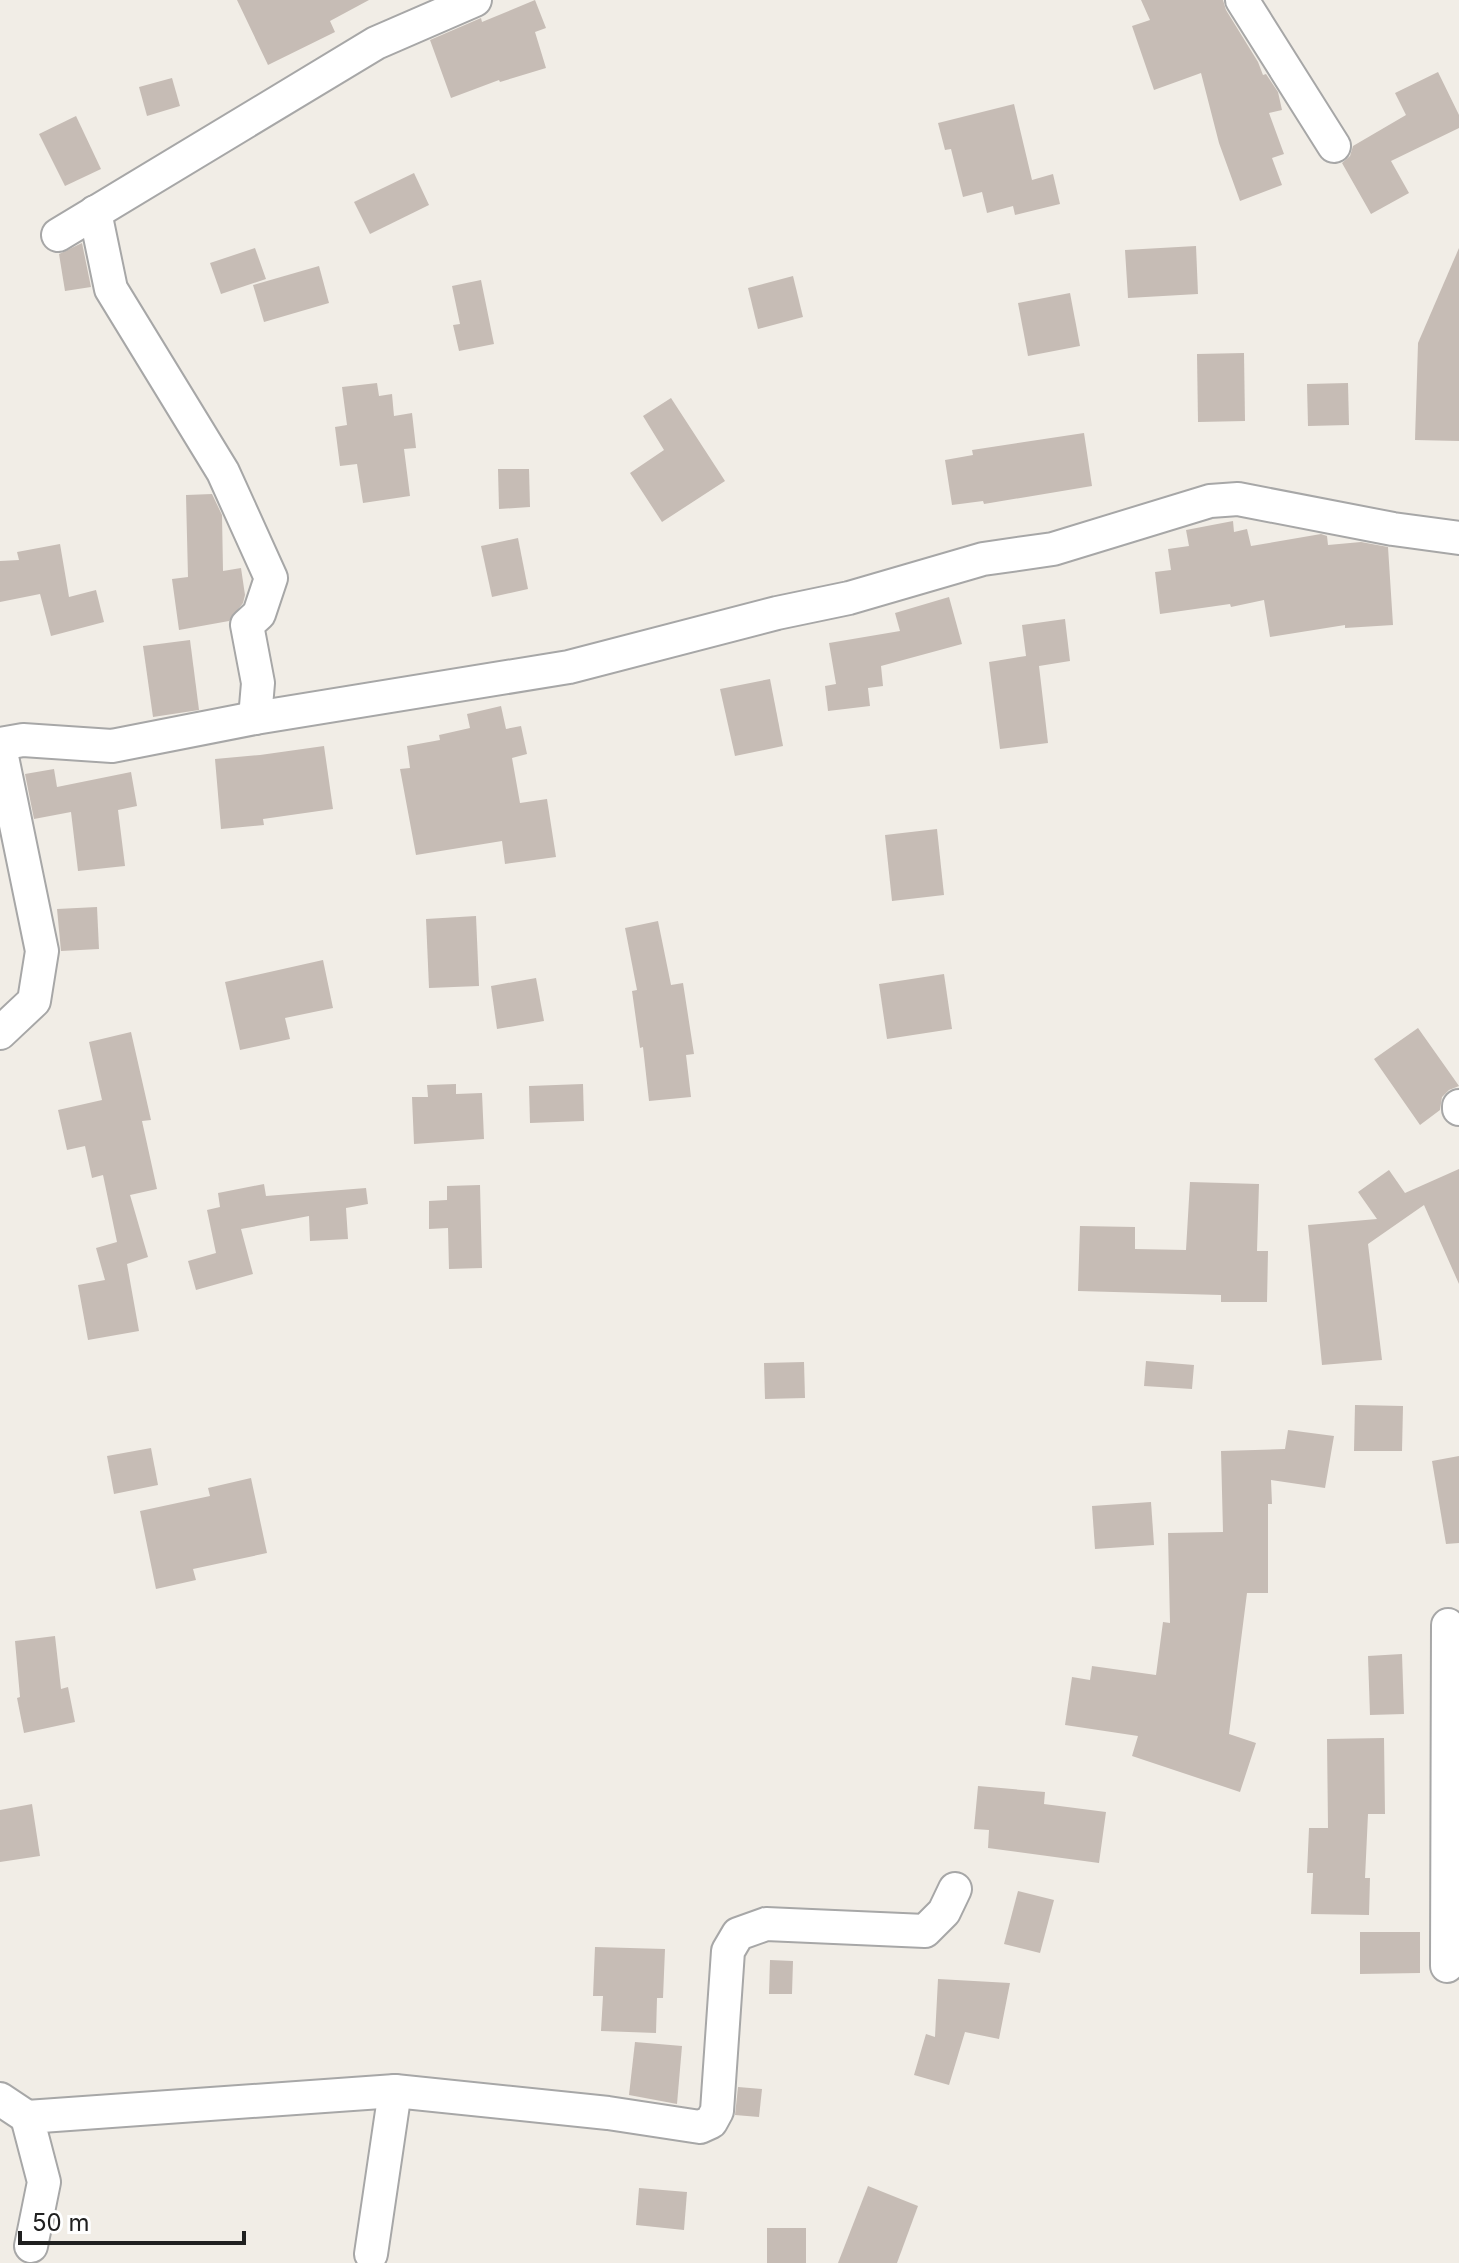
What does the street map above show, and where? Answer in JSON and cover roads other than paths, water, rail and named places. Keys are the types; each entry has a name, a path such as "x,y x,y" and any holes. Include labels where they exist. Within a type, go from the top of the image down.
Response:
{"street":[{"path":"58,235 376,43 475,0"},
{"path":"1242,0 1334,146"},
{"path":"95,212 111,289 223,472 271,578 259,614 247,625 258,683 255,718"},
{"path":"0,1033 34,1001 42,951 0,746 23,740 112,746 255,718 569,667 777,613 849,598 983,559 1053,549 1210,501 1238,499 1393,529 1459,538"},
{"path":"1447,1966 1448,1625"},
{"path":"0,2099 27,2117 395,2091 608,2113 700,2127 711,2122 717,2111 728,1951 738,1934 766,1924 925,1931 944,1912 955,1889"},
{"path":"371,2254 395,2091"},
{"path":"27,2117 44,2182 31,2246"}]}
